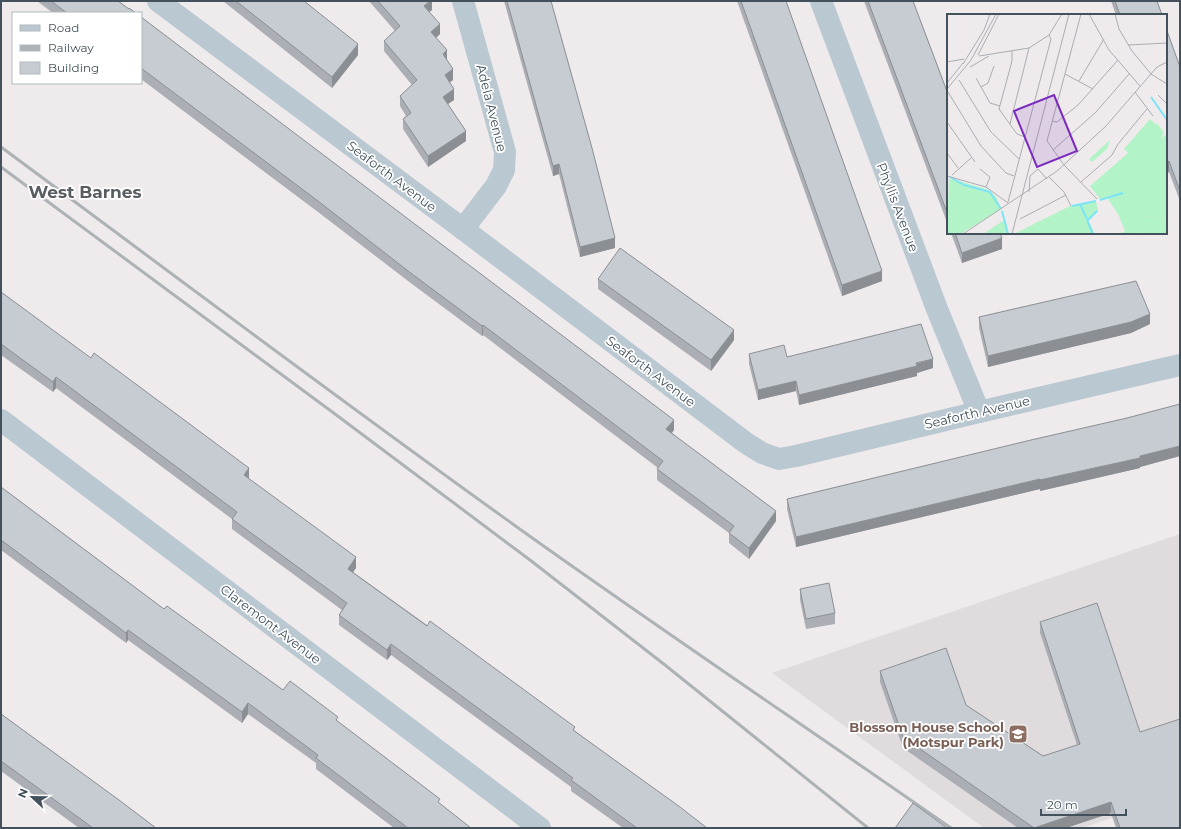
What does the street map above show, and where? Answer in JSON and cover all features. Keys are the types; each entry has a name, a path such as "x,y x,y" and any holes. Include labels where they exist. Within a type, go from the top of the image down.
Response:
{"street":[{"name":"Seaforth Avenue","path":"158,1 746,443 762,453 778,459 1180,365"},
{"name":"Adela Avenue","path":"463,1 505,152 504,170 496,186 463,229"},
{"name":"Phyllis Avenue","path":"821,1 937,309 979,412"},
{"name":"Claremont Avenue","path":"1,420 540,828"}],"shaded area":[{"name":"Blossom House School (Motspur Park)","path":"1180,534 1180,795 1082,828 984,828 772,673"}],"building":[{"path":"51,1 118,1 135,12 66,12"},
{"path":"236,1 304,1 358,44 332,77"},
{"path":"378,1 430,1 424,6 440,24 431,32 447,50 443,54 453,69 445,75 454,89 443,97 466,131 428,156 403,119 411,113 400,96 417,80 384,41 400,26"},
{"path":"507,1 551,1 592,148 615,238 580,247 559,164 553,166"},
{"path":"741,1 786,1 882,271 842,285"},
{"path":"868,1 913,1 947,91 947,212"},
{"path":"1115,1 1157,1 1162,14 1120,14"},
{"path":"142,18 674,420 666,429 776,511 749,548 729,533 734,526 657,469 663,461 483,325 482,326 412,274 318,201 142,69"},
{"path":"1167,31 1180,67 1180,191 1169,161 1167,162"},
{"path":"955,234 1000,234 1002,238 962,253"},
{"path":"620,248 734,330 711,360 598,279"},
{"path":"1136,281 1150,314 1131,322 988,356 979,317"},
{"path":"1,292 91,358 94,353 249,468 244,475 356,557 348,569 427,626 430,621 575,727 573,730 707,828 637,828 571,780 573,778 391,644 387,650 339,615 347,603 232,519 237,512 56,377 53,382 1,344"},
{"path":"921,324 933,359 916,363 917,366 799,395 796,381 758,390 749,354 784,345 787,357"},
{"path":"1180,404 1180,446 1140,456 1140,458 1040,479 796,537 787,499"},
{"path":"1,487 164,609 167,606 283,690 290,681 338,717 336,720 440,799 438,802 471,828 408,828 316,758 318,755 248,703 242,712 128,630 126,633 1,540"},
{"path":"829,583 835,613 806,619 800,589"},
{"path":"1097,603 1140,732 1180,719 1180,828 1120,828 1111,802 1034,828 903,737 880,671 946,648 966,705 1043,756 1080,744 1040,622"},
{"path":"1,714 156,828 93,828 1,761"},
{"path":"913,803 947,828 895,828"}],"railway":[{"path":"1,147 272,348 545,547 951,828"},
{"path":"1,167 530,560 665,665 868,828"}],"place":[{"name":"Blossom House School (Motspur Park)","path":"1018,734"}],"district":[{"name":"West Barnes","path":"85,192"}]}
